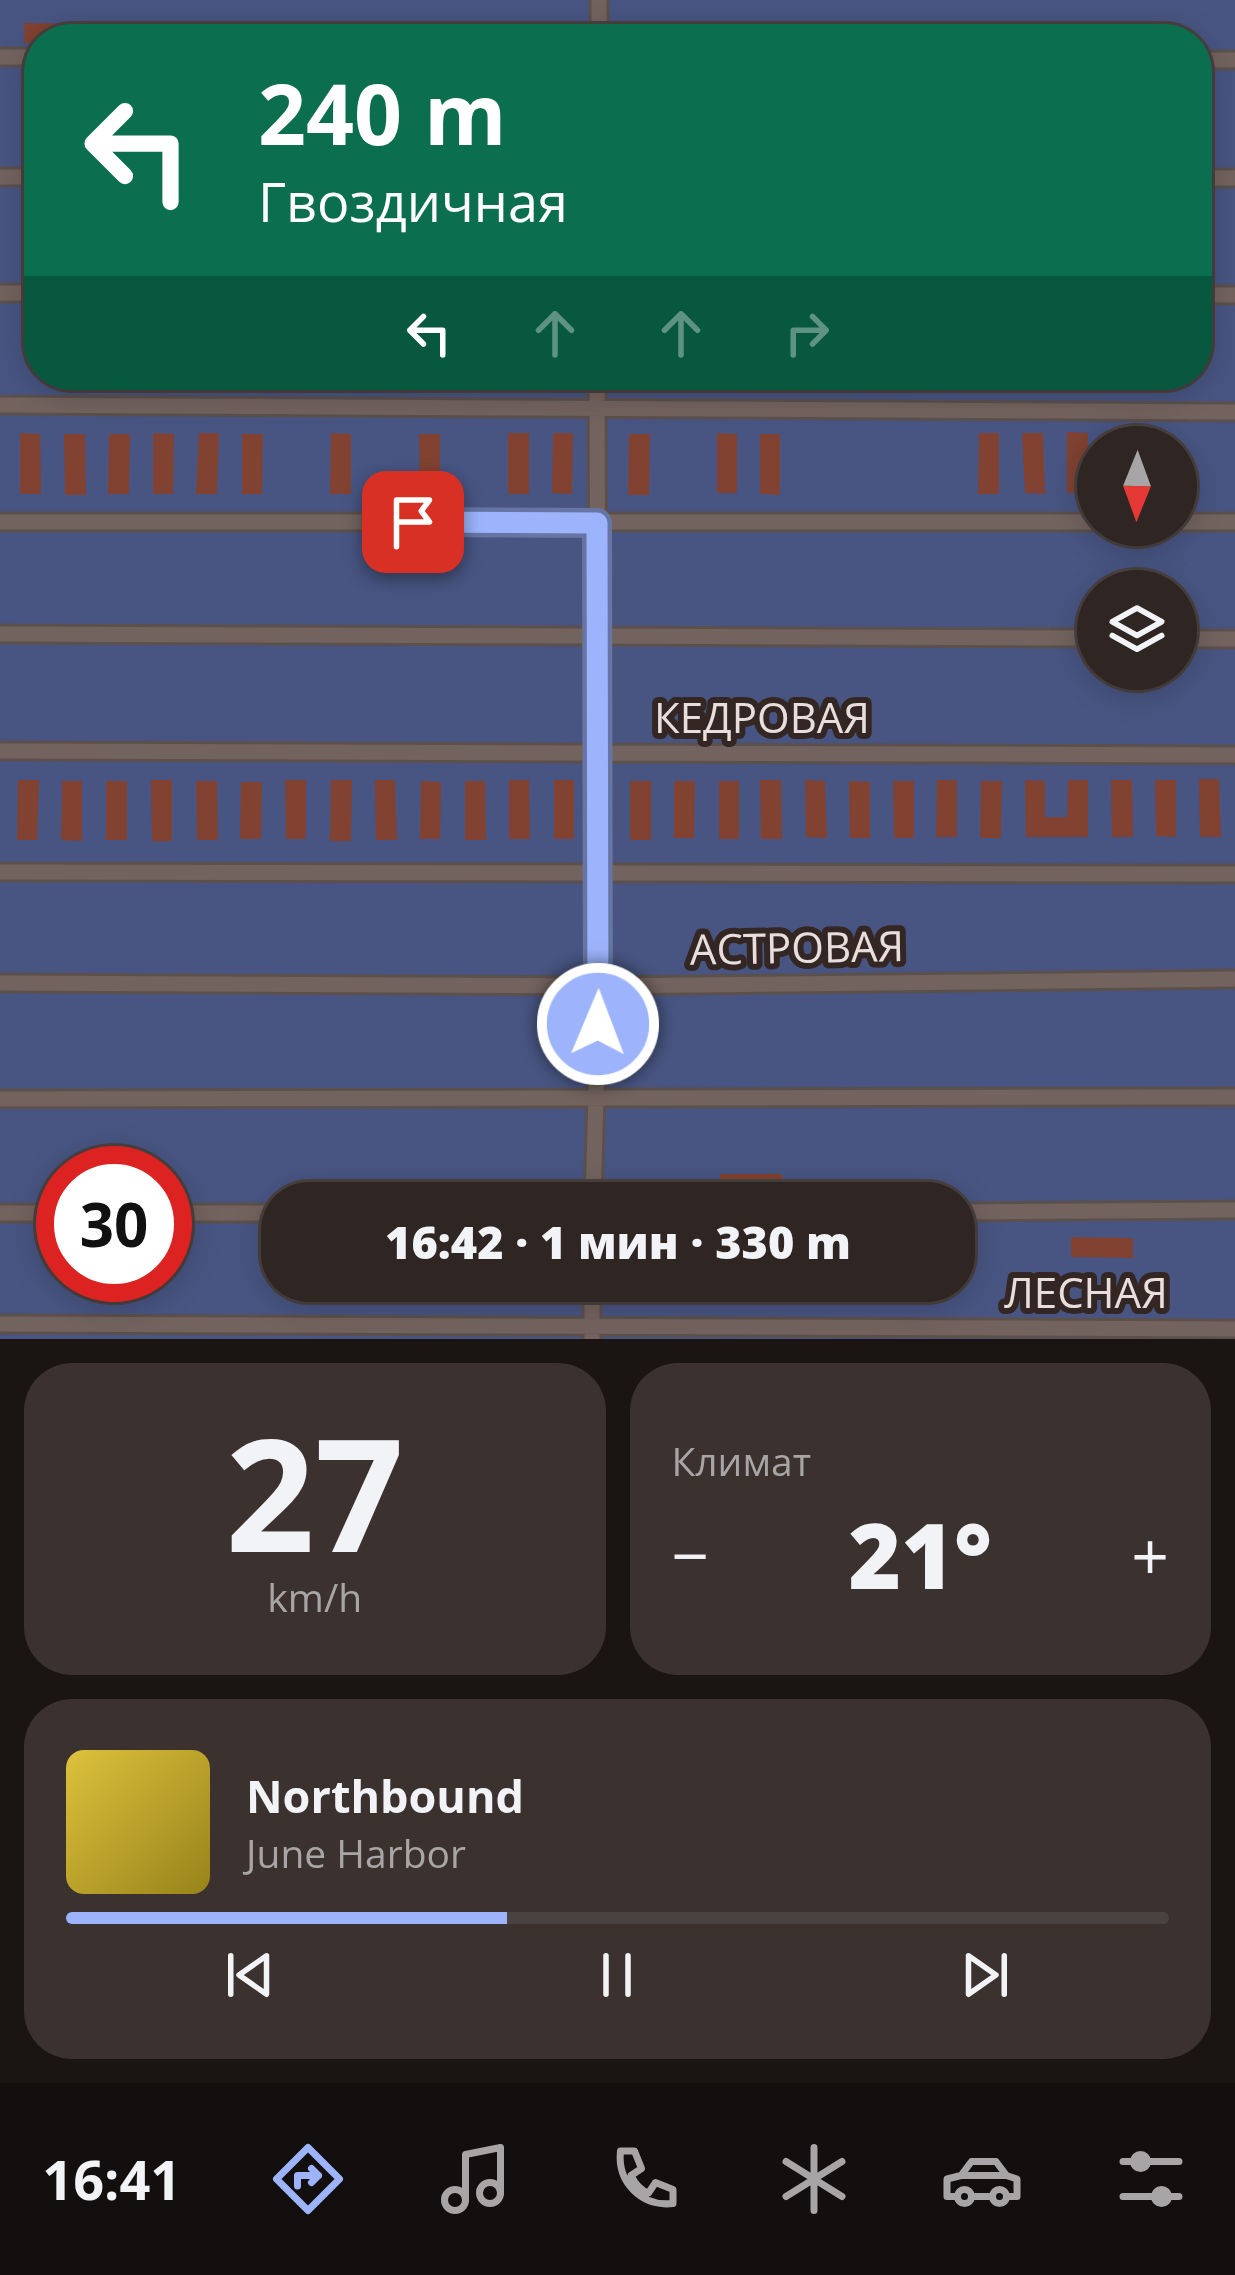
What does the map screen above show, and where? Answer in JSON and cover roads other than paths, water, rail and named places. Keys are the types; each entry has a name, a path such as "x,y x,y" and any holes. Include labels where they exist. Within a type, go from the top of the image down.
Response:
{"street":[{"path":"593,1182 599,986 597,390"},
{"path":"0,404 1235,412"},
{"path":"0,522 1077,522"},
{"path":"1197,522 1235,522"},
{"path":"0,634 1077,638"},
{"path":"1197,639 1235,639"},
{"name":"КЕДРОВАЯ","path":"0,751 1235,755"},
{"path":"0,872 1235,874"},
{"name":"АСТРОВАЯ","path":"0,982 599,986 1235,979"},
{"path":"0,1099 1235,1097"},
{"path":"975,1212 1235,1210"},
{"path":"0,1213 36,1213"},
{"path":"192,1213 261,1213"},
{"path":"592,1302 592,1334"},
{"name":"ЛЕСНАЯ","path":"0,1324 592,1334 1235,1329"}]}
